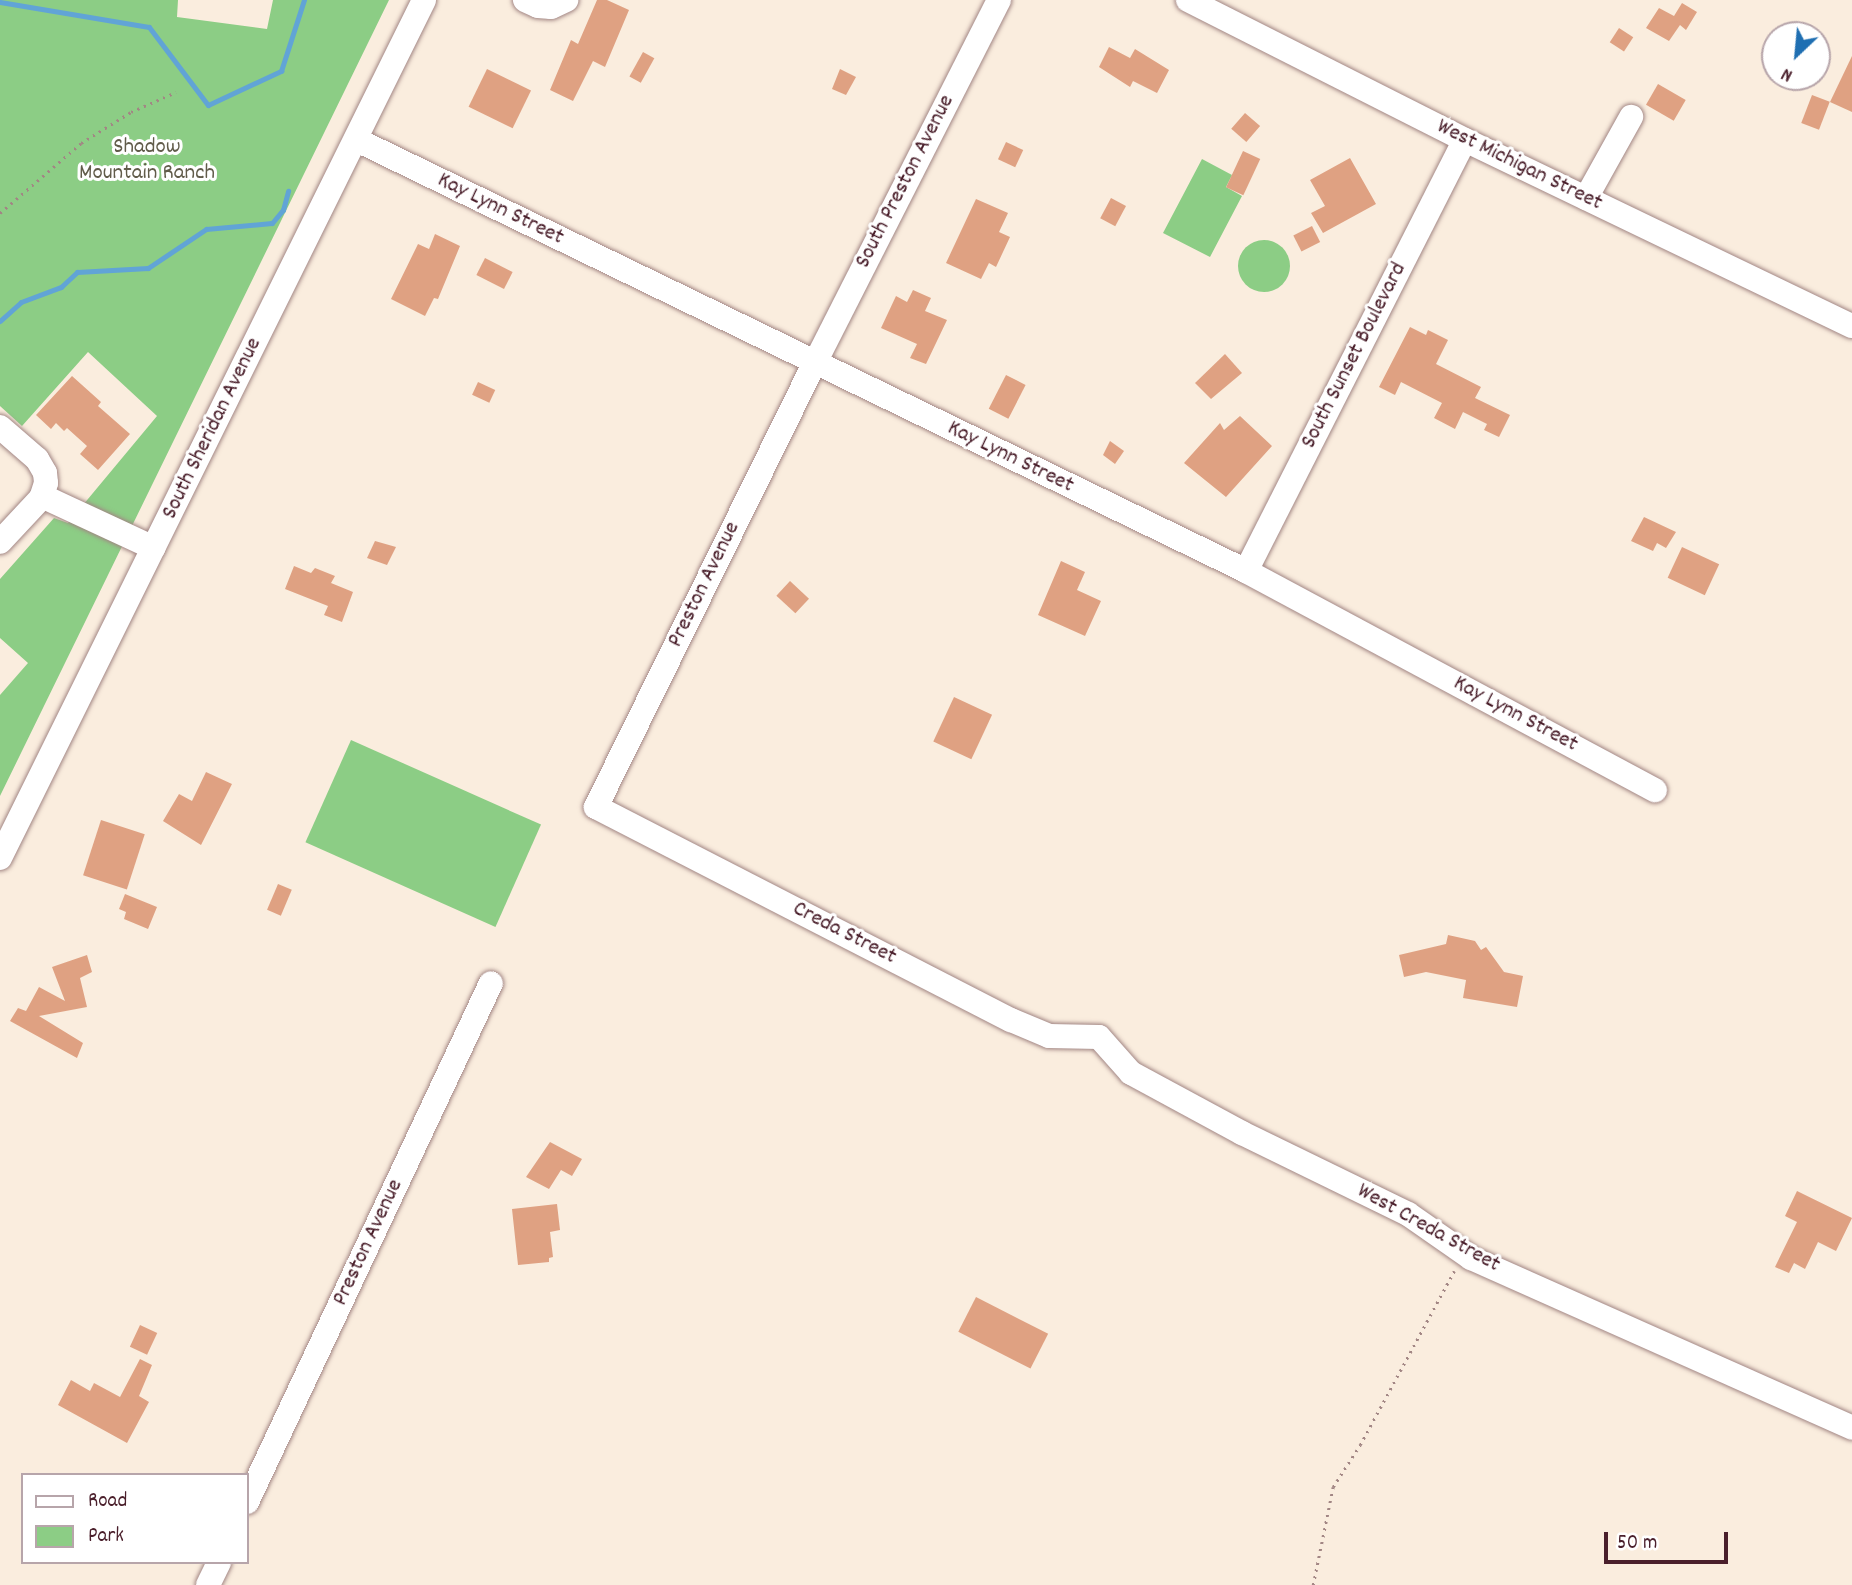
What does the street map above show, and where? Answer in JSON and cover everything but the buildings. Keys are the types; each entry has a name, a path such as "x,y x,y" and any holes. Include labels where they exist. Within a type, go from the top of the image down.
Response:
{"street":[{"name":"South Sheridan Avenue","path":"0,858 424,0"},
{"path":"526,0 538,6 551,7 566,0"},
{"name":"South Preston Avenue","path":"814,364 999,0"},
{"name":"West Michigan Street","path":"1188,0 1465,140 1852,326"},
{"path":"1586,198 1631,117"},
{"name":"Kay Lynn Street","path":"357,140 814,364 1246,571 1655,790"},
{"name":"South Sunset Boulevard","path":"1246,571 1465,140"},
{"name":"Preston Avenue","path":"596,807 814,364"},
{"path":"0,427 37,459 49,486 154,548"},
{"path":"0,542 49,486"},
{"name":"Creda Street","path":"596,807 1011,1020 1049,1036 1099,1037"},
{"name":"Preston Avenue","path":"248,1500 491,984"},
{"name":"West Creda Street","path":"1099,1037 1131,1073 1242,1133 1408,1214 1466,1254 1852,1428"},
{"path":"208,1585 218,1564"}],"path":[{"path":"0,213 81,143 131,112 176,92"},
{"path":"1314,1585 1333,1487 1360,1445 1446,1282 1466,1254"}],"green space":[{"name":"Shadow Mountain Ranch","path":"0,0 178,0 177,17 267,29 273,0 389,0 0,796 0,695 28,663 0,638 0,579 54,518 68,523 157,416 88,352 22,426 0,406"},
{"path":"1202,159 1232,175 1226,187 1242,196 1210,257 1163,233"},
{"path":"1264,240 1274,242 1282,248 1288,256 1288,276 1282,284 1274,290 1264,292 1254,290 1246,284 1240,276 1238,266 1240,256 1246,248 1254,242"},
{"path":"351,740 541,825 495,927 305,842"}],"waterway":[{"path":"0,2 149,27 208,105 281,71 304,0"},
{"path":"0,321 21,302 61,287 77,272 148,268 206,229 272,223 283,210 288,191"}]}
